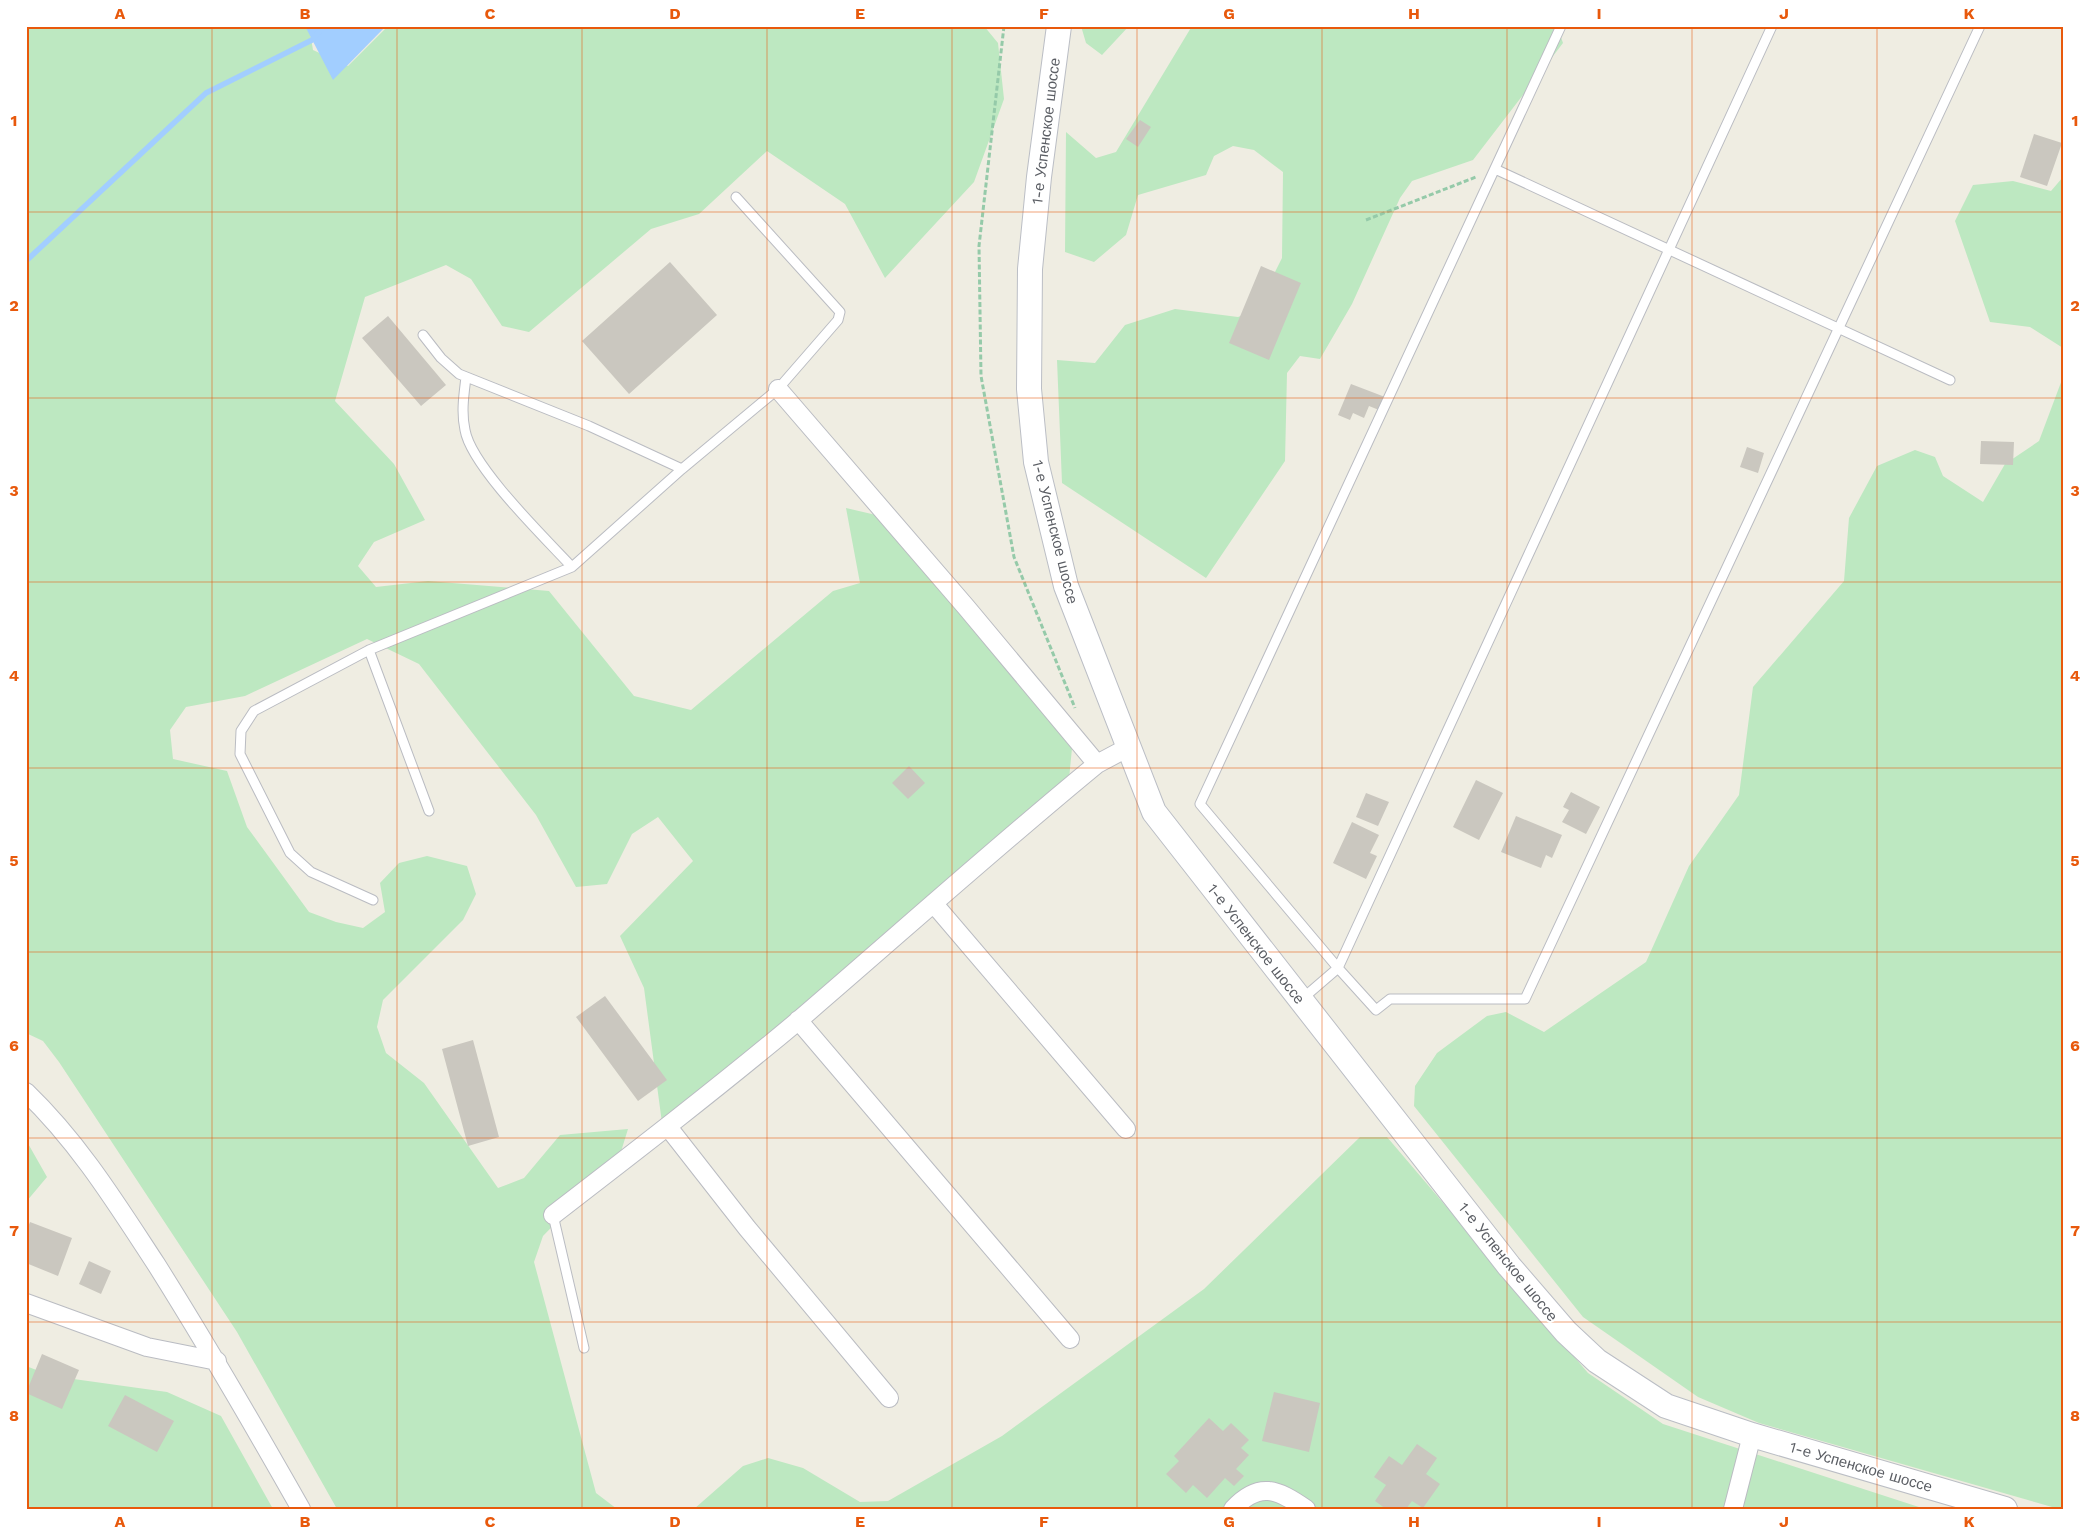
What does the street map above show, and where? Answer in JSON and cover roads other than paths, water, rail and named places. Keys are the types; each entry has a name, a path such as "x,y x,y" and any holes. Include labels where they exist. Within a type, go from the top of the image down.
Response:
{"main road":[{"name":"1-е Успенское шоссе","path":"1059,26 1039,177 1030,269 1029,389 1036,462 1066,586 1127,748 1154,812 1509,1266 1566,1332 1597,1361 1666,1406 1752,1435 2005,1509"}],"street":[{"path":"778,389 966,607 1097,764"},
{"path":"553,1215 668,1128 798,1020 1097,764 1127,748"},
{"path":"934,904 1126,1129"},
{"path":"798,1020 1070,1339"},
{"path":"26,1092 56,1121 112,1195 217,1361 301,1509"},
{"path":"668,1128 747,1228 889,1398"},
{"path":"26,1303 147,1347 217,1361"},
{"path":"1733,1509 1752,1435"},
{"path":"1233,1509 1243,1498 1255,1491 1275,1491 1291,1498 1306,1509"}],"lane":[{"path":"1561,26 1200,804 1338,968 1376,1010 1390,999 1525,999 1980,26"},
{"path":"1300,1001 1338,968 1772,26"},
{"path":"1495,169 1950,380"},
{"path":"373,900 311,872 290,853 240,754 241,731 254,711 369,650 572,567 682,469 778,389 838,320 840,312 736,197"},
{"path":"423,335 441,358 459,374 588,426 682,469"},
{"path":"466,377 463,405 465,431 478,459 572,567"},
{"path":"369,650 429,811"},
{"path":"553,1215 584,1348"}],"water":[{"path":"305,26 386,26 333,80"}],"waterway":[{"path":"26,261 206,93 312,40 324,26"}]}
